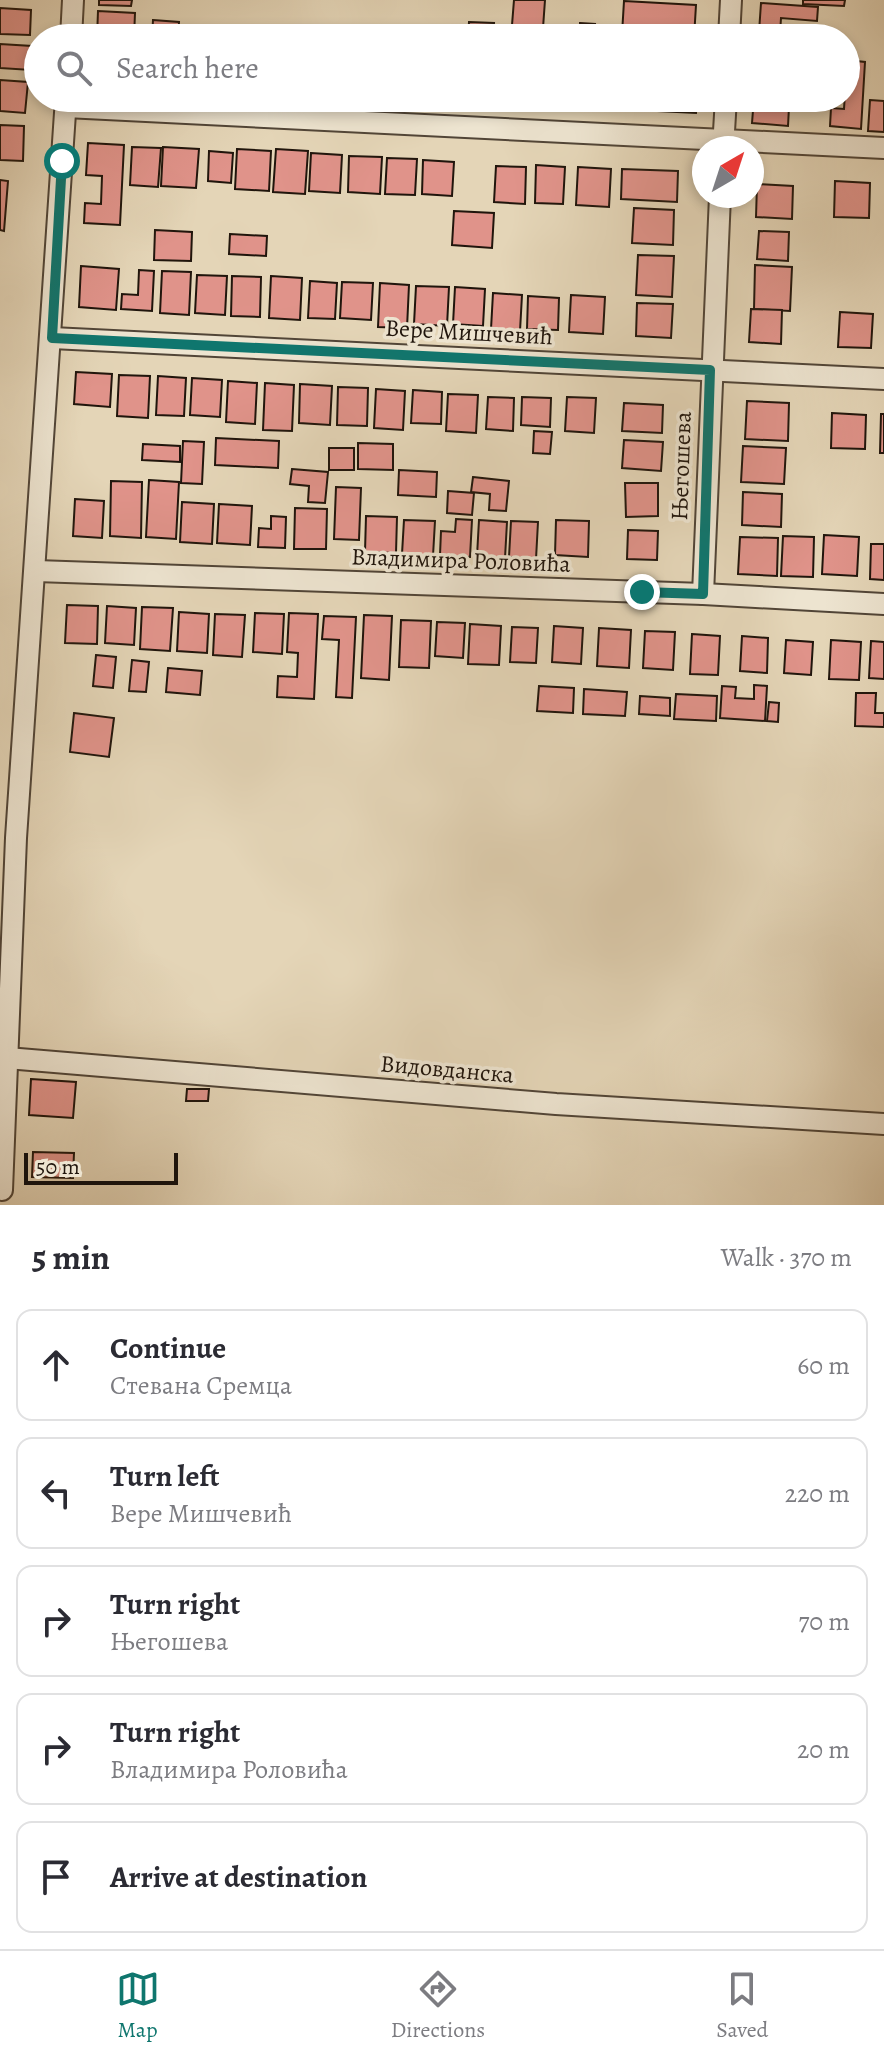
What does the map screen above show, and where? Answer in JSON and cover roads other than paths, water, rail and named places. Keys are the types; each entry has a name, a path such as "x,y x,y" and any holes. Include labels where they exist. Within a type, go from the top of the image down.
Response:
{"street":[{"path":"72,24 73,0"},
{"path":"730,24 731,0"},
{"path":"2,1190 16,838 65,112"},
{"path":"207,112 692,143"},
{"path":"724,136 725,112"},
{"path":"764,146 884,148"},
{"name":"Његошева","path":"703,594 710,370 719,208"},
{"name":"Вере Мишчевић","path":"52,338 884,379"},
{"name":"Владимира Роловића","path":"36,571 703,594 884,604"},
{"name":"Видовданска","path":"7,1058 556,1104 884,1124"}]}
